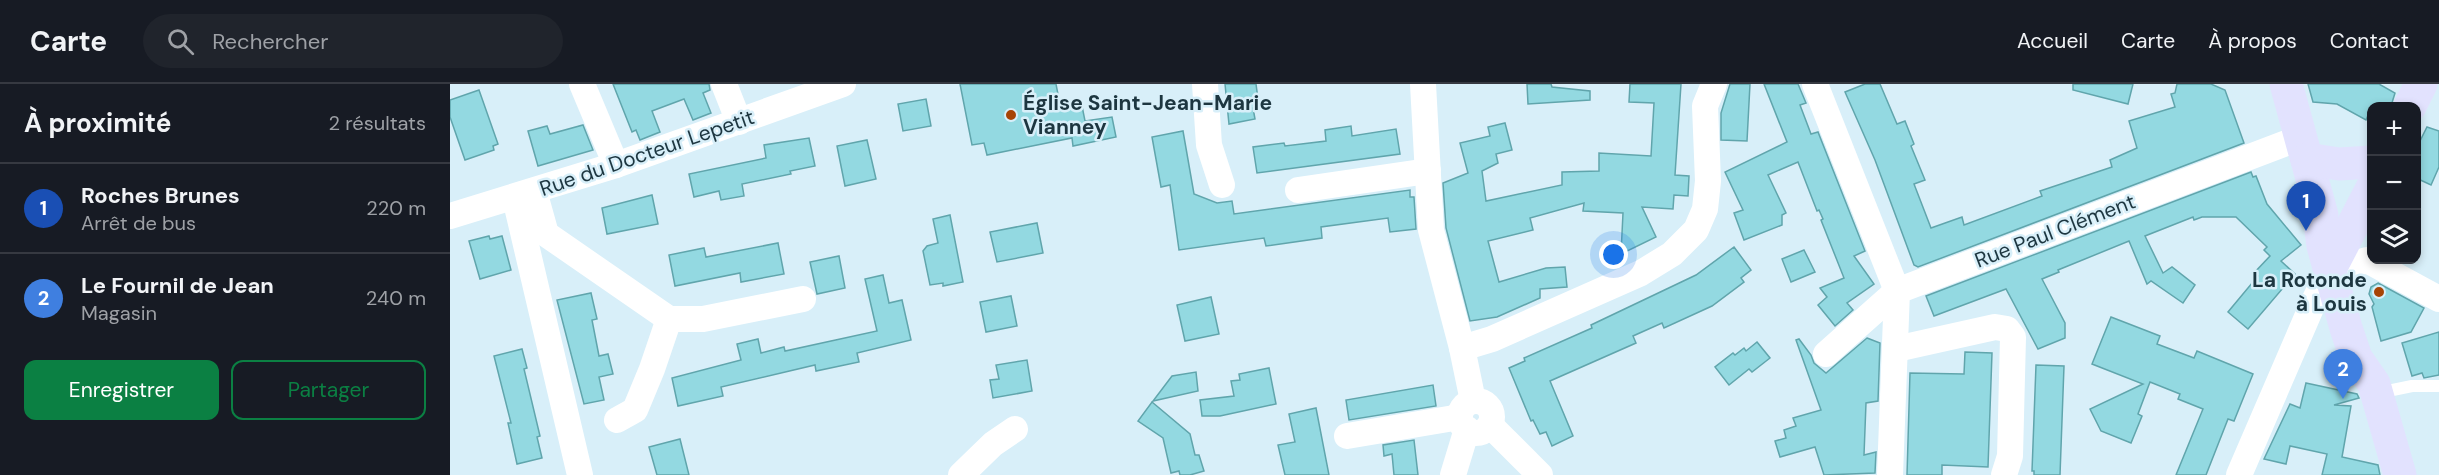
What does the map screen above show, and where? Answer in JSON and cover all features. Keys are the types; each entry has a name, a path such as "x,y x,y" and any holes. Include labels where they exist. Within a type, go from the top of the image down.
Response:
{"main road":[{"path":"2286,84 2322,215 2321,231 2341,260 2377,357 2375,389"},
{"path":"2412,102 2421,84"},
{"path":"2304,148 2339,164 2367,162"},
{"path":"2367,200 2341,260 2326,313 2375,389 2400,475"}],"street":[{"path":"582,84 616,165"},
{"path":"724,84 739,122"},
{"name":"Rue du Docteur Lepetit","path":"450,216 616,165 843,84"},
{"path":"1205,84 1209,146 1222,184"},
{"path":"1423,84 1431,230 1462,348 1472,418 1454,475"},
{"path":"1462,348 1492,339 1641,273 1672,254 1696,230 1705,209 1708,182 1705,106 1714,84"},
{"path":"1815,84 1898,291 1890,475"},
{"name":"Rue Paul Clément","path":"1826,354 1898,291 2304,148"},
{"path":"1298,190 1428,171"},
{"path":"524,194 546,234 669,319 703,319 803,299"},
{"path":"524,194 580,475"},
{"path":"2341,260 2367,260 2439,299"},
{"path":"2239,475 2326,313"},
{"path":"617,420 635,410 669,319"},
{"path":"1896,349 1995,327 2007,329 2013,337 2010,456 2004,475"},
{"path":"1347,436 1472,418 1540,475"},
{"path":"961,475 993,444 1015,429"}],"lane":[{"path":"2375,389 2439,386"}],"building":[{"path":"613,84 709,84 710,90 703,93 711,113 693,120 684,99 652,111 660,132 640,140 636,130 632,132"},
{"name":"Église Saint-Jean-Marie Vianney","path":"960,84 1056,84 1061,110 1082,106 1085,121 1112,117 1116,137 1073,146 1072,138 987,155 984,143 972,145"},
{"path":"1225,84 1256,84 1259,107 1253,108 1255,119 1229,124"},
{"path":"1527,84 1551,84 1552,87 1590,91 1590,100 1528,104"},
{"path":"1630,84 1681,84 1675,175 1689,176 1688,196 1674,195 1673,209 1642,207 1656,237 1621,254 1623,213 1583,211 1584,203 1530,218 1533,230 1488,241 1499,282 1546,268 1565,267 1567,287 1540,289 1540,298 1497,317 1470,321 1446,228 1443,183 1468,173 1460,143 1490,136 1488,127 1505,123 1512,150 1496,154 1498,163 1482,171 1486,201 1562,185 1562,172 1599,171 1599,153 1651,156 1654,103 1629,102"},
{"path":"1730,84 1750,84 1747,141 1721,140 1721,113"},
{"path":"1764,84 1798,84 1806,103 1800,105 1811,134 1818,132 1865,251 1854,256 1874,284 1847,303 1853,310 1835,326 1818,305 1827,297 1820,288 1844,278 1821,220 1823,219 1819,210 1817,211 1798,162 1768,175 1786,213 1782,215 1782,225 1744,240 1734,213 1743,210 1725,172 1787,142"},
{"path":"1865,84 1880,84 1897,124 1905,121 1914,144 1911,146 1925,180 1914,184 1931,228 1962,217 1964,225 2042,196 2040,191 2112,167 2110,160 2137,148 2129,121 2175,107 2171,94 2175,93 2177,84 2211,84 2225,90 2244,143 1918,267 1914,265 1875,160 1845,92"},
{"path":"2073,84 2133,84 2128,104 2073,90"},
{"path":"2308,84 2379,84 2395,93 2392,102 2367,102 2366,120 2337,104 2313,102"},
{"path":"479,90 498,144 493,146 494,150 465,160 450,117 450,100"},
{"path":"926,99 931,126 903,131 898,104"},
{"path":"583,125 593,150 538,166 528,131 547,126 550,134"},
{"path":"1351,126 1352,136 1396,129 1400,154 1257,173 1253,147 1326,141 1325,130"},
{"path":"2427,127 2439,131 2439,167 2431,185 2421,180 2421,139"},
{"path":"1183,131 1194,194 1217,203 1232,201 1234,214 1410,190 1410,197 1414,197 1416,229 1390,232 1388,218 1321,227 1322,238 1266,246 1264,238 1179,250 1170,185 1161,187 1152,137"},
{"path":"809,138 815,166 790,171 791,174 742,184 744,196 721,200 719,191 694,197 689,174 766,158 764,145"},
{"path":"867,140 876,179 845,186 837,146"},
{"path":"2251,172 2253,177 2256,176 2267,204 2301,245 2281,261 2295,274 2248,329 2228,312 2258,276 2254,273 2270,256 2264,250 2267,247 2236,217 2202,217 2194,220 2193,217 2145,236 2163,273 2172,267 2195,285 2183,303 2151,281 2147,284 2129,241 2058,270 2059,272 2042,279 2065,323 2065,338 2038,349 2006,289 1934,316 1926,296"},
{"path":"652,195 658,224 607,234 602,208"},
{"path":"950,215 963,282 943,286 943,283 930,285 923,251 927,246 938,243 933,219"},
{"path":"1037,223 1043,253 997,262 990,232"},
{"path":"489,236 490,239 502,236 511,270 480,279 469,241"},
{"path":"778,243 784,274 741,282 740,273 675,286 669,255 704,248 706,257"},
{"path":"1734,247 1751,270 1741,278 1744,282 1712,306 1664,328 1662,323 1633,336 1636,343 1550,381 1573,436 1552,446 1546,432 1540,434 1533,420 1531,421 1509,368 1525,361 1524,358 1592,328 1591,325 1696,275"},
{"path":"1804,250 1815,272 1791,282 1782,259"},
{"path":"839,256 845,288 817,294 810,262"},
{"path":"883,275 889,303 902,300 911,340 857,353 859,362 816,371 815,365 721,387 723,396 678,406 672,378 741,360 737,344 758,339 761,353 784,347 785,351 877,331 865,279"},
{"path":"2378,283 2424,308 2411,332 2381,341 2372,307 2374,304 2369,294 2371,287"},
{"path":"591,293 597,319 592,320 599,356 608,354 613,374 599,377 604,400 584,404 557,300"},
{"path":"1011,296 1017,326 986,332 980,302"},
{"path":"1211,297 1219,334 1185,341 1177,305"},
{"path":"2111,317 2160,336 2157,344 2194,358 2197,351 2253,374 2234,421 2228,419 2206,475 2176,475 2203,409 2178,399 2180,394 2150,382 2138,414 2142,416 2131,443 2101,431 2090,409 2143,384 2092,364"},
{"path":"2439,332 2439,375 2424,378 2422,373 2412,376 2402,343"},
{"path":"1867,338 1880,343 1878,401 1866,403 1864,455 1876,452 1875,473 1824,475 1815,447 1780,457 1775,441 1786,438 1784,430 1796,426 1793,418 1821,410 1796,340 1799,339 1814,363 1826,373"},
{"path":"1757,342 1770,358 1752,372 1749,369 1729,385 1715,367 1733,353 1735,355 1744,348 1746,351"},
{"path":"522,349 527,368 524,369 540,436 537,437 542,458 517,464 508,423 511,423 494,356"},
{"path":"1965,352 1992,353 1988,467 1942,465 1942,475 1907,475 1910,373 1964,374"},
{"path":"1027,360 1032,391 993,398 990,380 999,379 996,365"},
{"path":"2036,365 2064,366 2060,475 2034,475 2032,471"},
{"path":"1269,368 1276,404 1220,416 1202,416 1200,400 1234,396 1231,381 1240,380 1239,374"},
{"path":"1196,372 1198,391 1153,401 1172,376"},
{"path":"2306,383 2357,394 2359,398 2334,405 2351,406 2342,457 2378,465 2380,475 2322,475 2327,454 2290,446 2286,464 2264,459 2290,404 2300,408"},
{"path":"1433,385 1436,406 1349,420 1346,400"},
{"path":"1152,402 1190,434 1195,455 1199,455 1204,471 1190,475 1180,475 1179,471 1171,473 1163,438 1138,421"},
{"path":"1316,408 1329,475 1285,475 1278,445 1295,442 1289,414"},
{"path":"680,439 689,475 657,475 649,447"},
{"path":"1414,440 1418,475 1394,475 1392,454 1384,456 1383,445"}],"place":[{"name":"Église Saint-Jean-Marie Vianney","path":"1011,115"},
{"name":"Roches Brunes","path":"2306,231"},
{"name":"La Rotonde à Louis","path":"2379,292"},
{"name":"Le Fournil de Jean","path":"2343,399"}]}
